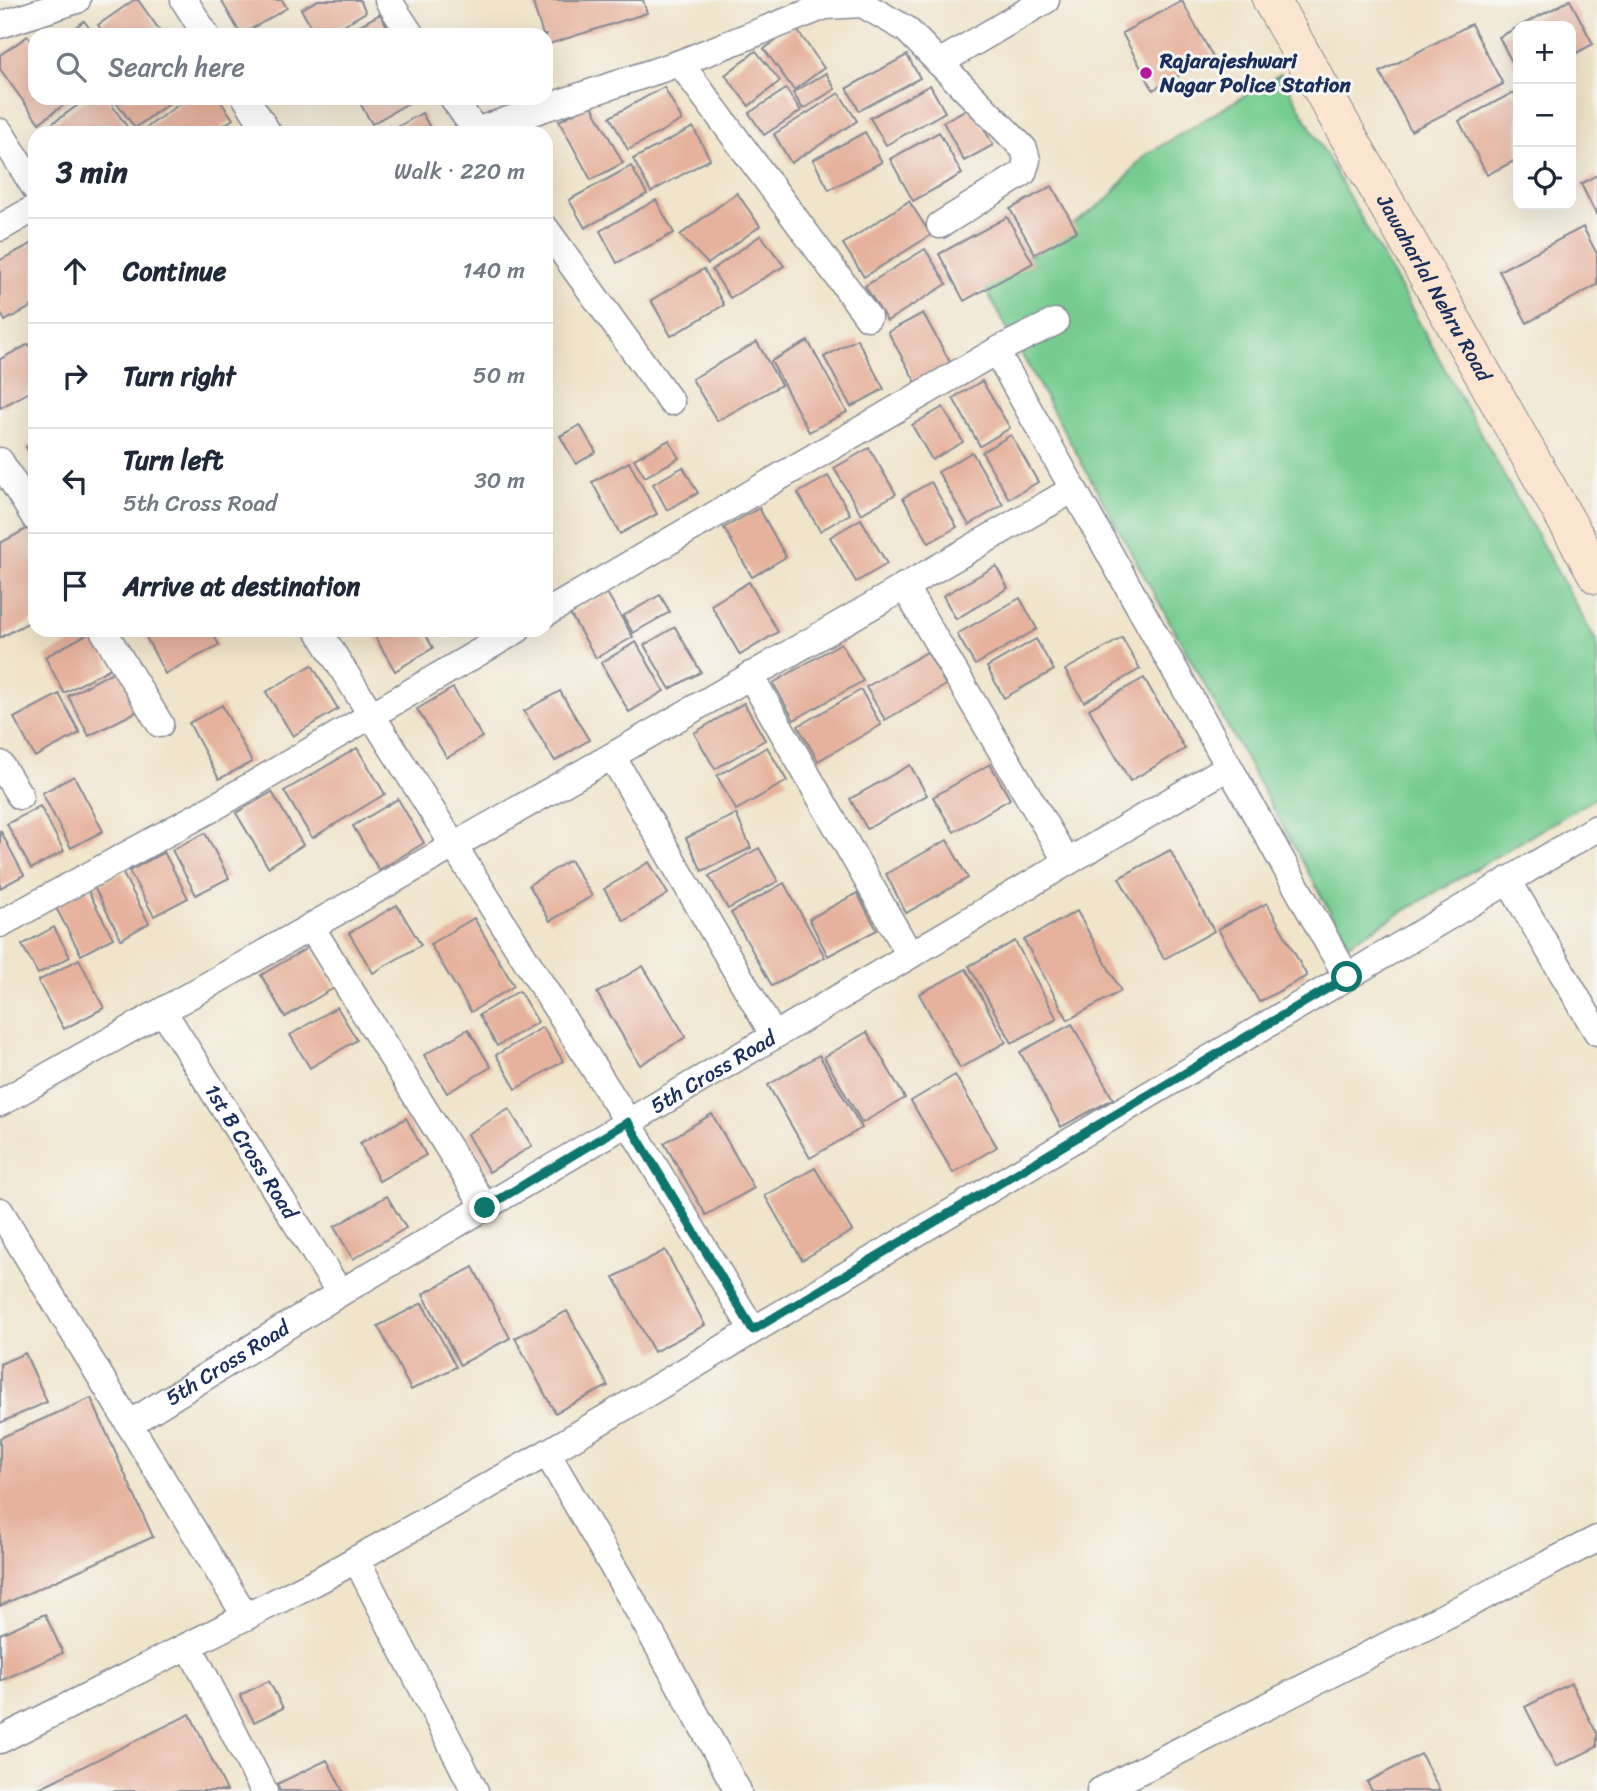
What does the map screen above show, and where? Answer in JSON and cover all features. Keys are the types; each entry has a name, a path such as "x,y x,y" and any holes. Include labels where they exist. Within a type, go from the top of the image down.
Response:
{"street":[{"path":"0,25 77,0"},
{"path":"184,0 202,28"},
{"path":"388,0 406,28"},
{"name":"Jawaharlal Nehru Road","path":"1271,0 1597,575"},
{"path":"939,63 1036,3"},
{"path":"494,126 680,63 825,6 862,4 906,29 1024,149 1027,160 1023,173 940,225"},
{"path":"680,63 868,317"},
{"path":"250,105 264,126"},
{"path":"458,105 472,126"},
{"path":"0,131 28,177"},
{"path":"0,228 28,212"},
{"path":"553,239 671,402"},
{"path":"553,609 996,351 1055,322"},
{"path":"996,351 1347,977"},
{"path":"0,461 28,507"},
{"path":"0,1102 612,756 1072,490"},
{"path":"904,586 1067,862"},
{"path":"107,637 160,724"},
{"path":"322,637 628,1122 753,1330"},
{"path":"0,924 211,809 504,637"},
{"path":"750,675 910,955"},
{"path":"612,756 774,1036"},
{"path":"0,764 20,796"},
{"name":"5th Cross Road","path":"129,1424 340,1293 1228,767"},
{"path":"0,1740 246,1617 547,1453 1597,828"},
{"path":"1508,880 1597,1032"},
{"path":"311,927 485,1208"},
{"name":"1st B Cross Road","path":"163,1011 340,1293"},
{"path":"0,1211 8,1240 129,1424 246,1617"},
{"path":"547,1453 738,1791"},
{"path":"1100,1791 1597,1539"},
{"path":"356,1559 475,1791"},
{"path":"189,1646 264,1791"}],"green space":[{"path":"1281,74 1597,643 1597,797 1348,944 985,288 1108,199 1144,156"}],"building":[{"path":"134,0 138,0 158,28 100,28 98,25"},
{"path":"221,0 282,0 287,8 253,28 237,28"},
{"path":"318,0 360,0 366,12 338,28 311,28 301,9"},
{"path":"532,0 643,0 647,13 553,43 553,28 541,28"},
{"path":"1570,0 1593,44 1576,53 1576,21 1530,21"},
{"path":"1182,1 1213,57 1153,90 1122,33"},
{"path":"380,14 388,28 355,28"},
{"path":"84,21 90,28 74,28"},
{"path":"1471,24 1503,84 1411,131 1380,72"},
{"path":"795,27 824,68 794,90 764,49"},
{"path":"1513,30 1513,64 1499,37"},
{"path":"28,36 28,105 63,105 39,123 0,69 0,55"},
{"path":"756,51 780,81 749,106 725,75"},
{"path":"907,55 920,78 859,111 847,88"},
{"path":"826,73 835,89 803,109 793,93"},
{"path":"930,85 945,112 886,145 870,118"},
{"path":"664,87 682,120 628,150 610,117"},
{"path":"786,89 801,111 764,135 749,113"},
{"path":"839,93 857,121 791,163 774,134"},
{"path":"1513,93 1513,162 1487,175 1459,121"},
{"path":"591,104 623,163 591,180 559,121"},
{"path":"78,105 112,105 127,126 49,126"},
{"path":"118,105 166,105 138,126 134,126"},
{"path":"178,105 223,105 233,119 223,126 149,126"},
{"path":"361,105 405,105 372,124"},
{"path":"972,106 993,145 964,161 943,122"},
{"path":"422,113 429,126 399,126"},
{"path":"693,127 710,159 651,192 633,159"},
{"path":"865,132 882,162 829,190 813,160"},
{"path":"939,132 962,174 913,201 890,159"},
{"path":"631,166 647,194 585,228 569,200"},
{"path":"1597,175 1597,216 1581,184"},
{"path":"1052,186 1077,231 1035,254 1010,209"},
{"path":"737,193 760,226 708,264 680,235"},
{"path":"656,200 674,233 617,263 600,231"},
{"path":"909,201 931,235 864,277 843,244"},
{"path":"1007,217 1033,263 964,301 939,254"},
{"path":"1583,227 1597,254 1597,285 1527,323 1499,271"},
{"path":"761,235 784,266 730,298 712,270"},
{"path":"28,246 28,309 5,321 0,311 0,260"},
{"path":"925,249 947,284 887,321 865,286"},
{"path":"704,269 724,305 671,336 651,300"},
{"path":"923,313 951,364 916,383 888,332"},
{"path":"857,339 884,389 851,407 824,357"},
{"path":"808,341 847,412 809,432 771,361"},
{"path":"757,342 781,385 717,421 692,379"},
{"path":"28,345 28,393 0,408 0,359"},
{"path":"982,381 1010,428 980,446 953,398"},
{"path":"943,407 963,442 932,460 912,425"},
{"path":"580,425 596,452 576,464 560,436"},
{"path":"1011,435 1038,482 1009,499 982,452"},
{"path":"669,440 679,458 645,477 634,459"},
{"path":"869,448 896,494 861,514 834,468"},
{"path":"972,452 1003,505 969,525 938,472"},
{"path":"629,462 657,514 620,534 592,482"},
{"path":"683,467 698,493 667,510 653,484"},
{"path":"828,476 850,514 820,531 798,493"},
{"path":"931,482 957,527 929,543 903,498"},
{"path":"759,508 786,557 752,577 724,528"},
{"path":"861,519 887,564 856,582 830,537"},
{"path":"28,528 28,623 0,638 0,543"},
{"path":"996,566 1008,588 956,619 943,596"},
{"path":"749,582 778,632 740,655 711,605"},
{"path":"607,593 633,637 596,658 570,614"},
{"path":"660,595 670,612 633,633 623,616"},
{"path":"1020,598 1037,629 975,665 957,634"},
{"path":"675,627 701,672 670,689 644,645"},
{"path":"82,637 94,637 111,668 64,693 45,657"},
{"path":"146,637 215,637 219,645 165,674"},
{"path":"375,637 427,637 433,648 395,671"},
{"path":"1122,638 1140,669 1084,702 1065,670"},
{"path":"1036,639 1054,670 1004,698 987,667"},
{"path":"636,642 664,691 629,712 601,663"},
{"path":"841,643 863,681 794,720 773,683"},
{"path":"927,652 946,685 885,720 866,687"},
{"path":"312,665 338,709 293,736 266,692"},
{"path":"118,669 140,710 89,736 68,696"},
{"path":"1144,678 1185,749 1130,781 1089,709"},
{"path":"453,688 482,737 447,758 417,709"},
{"path":"861,690 881,725 818,761 798,726"},
{"path":"560,691 589,740 555,761 524,711"},
{"path":"59,694 80,733 35,757 14,718"},
{"path":"744,703 765,740 715,769 694,733"},
{"path":"222,705 252,762 219,779 189,723"},
{"path":"767,747 787,781 736,810 717,776"},
{"path":"357,748 385,794 312,838 284,791"},
{"path":"990,764 1010,799 954,832 933,797"},
{"path":"910,765 927,795 867,829 850,799"},
{"path":"74,776 103,831 71,848 42,793"},
{"path":"272,792 303,845 268,867 236,813"},
{"path":"398,799 424,843 379,870 353,826"},
{"path":"40,806 64,851 31,869 7,824"},
{"path":"736,814 751,848 702,871 686,838"},
{"path":"0,830 24,875 0,888"},
{"path":"205,833 229,878 196,895 172,850"},
{"path":"947,840 968,878 906,913 886,874"},
{"path":"759,848 778,881 728,909 709,876"},
{"path":"1170,850 1214,931 1164,959 1119,878"},
{"path":"164,852 188,898 154,916 129,871"},
{"path":"570,860 592,896 550,921 529,885"},
{"path":"649,862 668,894 624,921 604,889"},
{"path":"122,872 149,923 121,939 94,887"},
{"path":"784,883 825,957 772,986 731,913"},
{"path":"87,889 113,938 81,955 55,906"},
{"path":"857,893 877,930 828,956 809,919"},
{"path":"1267,903 1307,976 1259,1002 1218,929"},
{"path":"397,905 421,945 373,973 349,933"},
{"path":"1077,911 1121,991 1068,1020 1024,940"},
{"path":"474,918 514,986 471,1012 430,944"},
{"path":"54,927 70,957 38,974 22,945"},
{"path":"1015,941 1057,1019 1012,1043 969,966"},
{"path":"309,947 334,988 285,1017 261,975"},
{"path":"79,959 104,1008 64,1029 38,981"},
{"path":"643,966 686,1037 640,1065 597,993"},
{"path":"966,969 1006,1042 960,1068 919,994"},
{"path":"519,991 538,1022 497,1046 479,1015"},
{"path":"337,1007 357,1040 310,1068 290,1035"},
{"path":"1072,1024 1113,1099 1061,1127 1020,1052"},
{"path":"543,1027 563,1061 516,1089 496,1055"},
{"path":"468,1029 491,1067 447,1093 424,1055"},
{"path":"867,1032 905,1098 862,1123 824,1057"},
{"path":"819,1055 862,1128 810,1158 768,1085"},
{"path":"955,1075 997,1147 953,1173 911,1101"},
{"path":"509,1109 532,1146 489,1172 467,1134"},
{"path":"712,1114 754,1188 706,1215 664,1143"},
{"path":"406,1118 426,1155 379,1181 360,1143"},
{"path":"815,1168 852,1231 802,1260 765,1196"},
{"path":"387,1196 406,1228 353,1259 334,1227"},
{"path":"665,1250 705,1325 654,1352 614,1277"},
{"path":"473,1267 510,1338 460,1365 423,1294"},
{"path":"422,1303 456,1367 411,1390 378,1326"},
{"path":"567,1311 608,1386 555,1413 515,1338"},
{"path":"25,1353 47,1402 0,1423 0,1364"},
{"path":"91,1398 153,1537 0,1606 0,1438"},
{"path":"45,1614 63,1653 0,1681 0,1634"},
{"path":"269,1681 283,1708 254,1722 240,1695"},
{"path":"1571,1683 1597,1734 1597,1747 1556,1767 1525,1707"},
{"path":"190,1714 227,1791 33,1791"},
{"path":"1421,1754 1440,1791 1372,1791 1367,1782"},
{"path":"327,1760 343,1791 280,1791 277,1784"}],"place":[{"name":"Rajarajeshwari Nagar Police Station","path":"1146,73"}],"route":[{"path":"485,1208 628,1122 753,1330 1347,977"}]}
